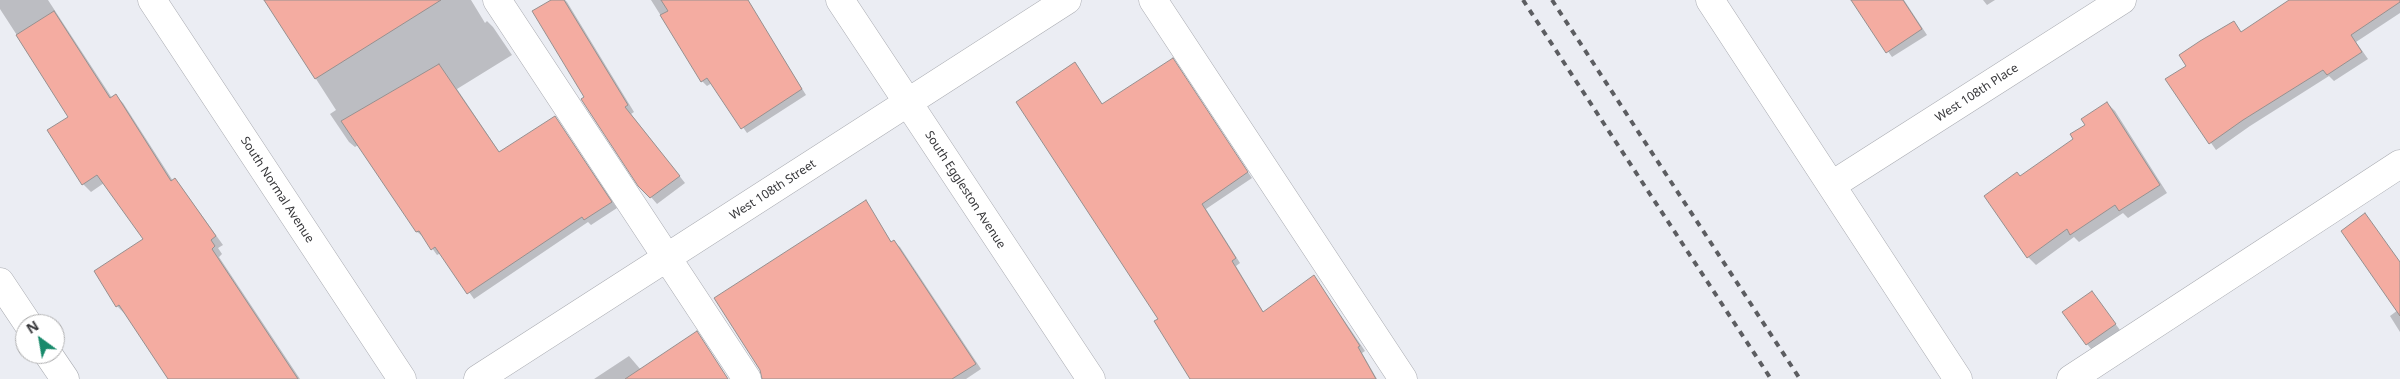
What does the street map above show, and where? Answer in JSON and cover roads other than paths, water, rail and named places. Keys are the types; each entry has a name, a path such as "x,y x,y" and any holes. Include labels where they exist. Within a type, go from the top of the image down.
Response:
{"street":[{"name":"South Normal Avenue","path":"152,0 402,379"},
{"path":"497,0 747,379"},
{"name":"South Eggleston Avenue","path":"840,0 1090,379"},
{"name":"West 108th Street","path":"478,379 1067,0"},
{"path":"1153,0 1403,379"},
{"path":"1710,0 1958,379"},
{"name":"West 108th Place","path":"1832,185 2122,0"},
{"path":"2071,379 2400,164"},
{"path":"0,282 21,314"},
{"path":"55,364 65,379"}],"railway":[{"path":"1523,0 1771,379"},
{"path":"1552,0 1800,379"}]}
